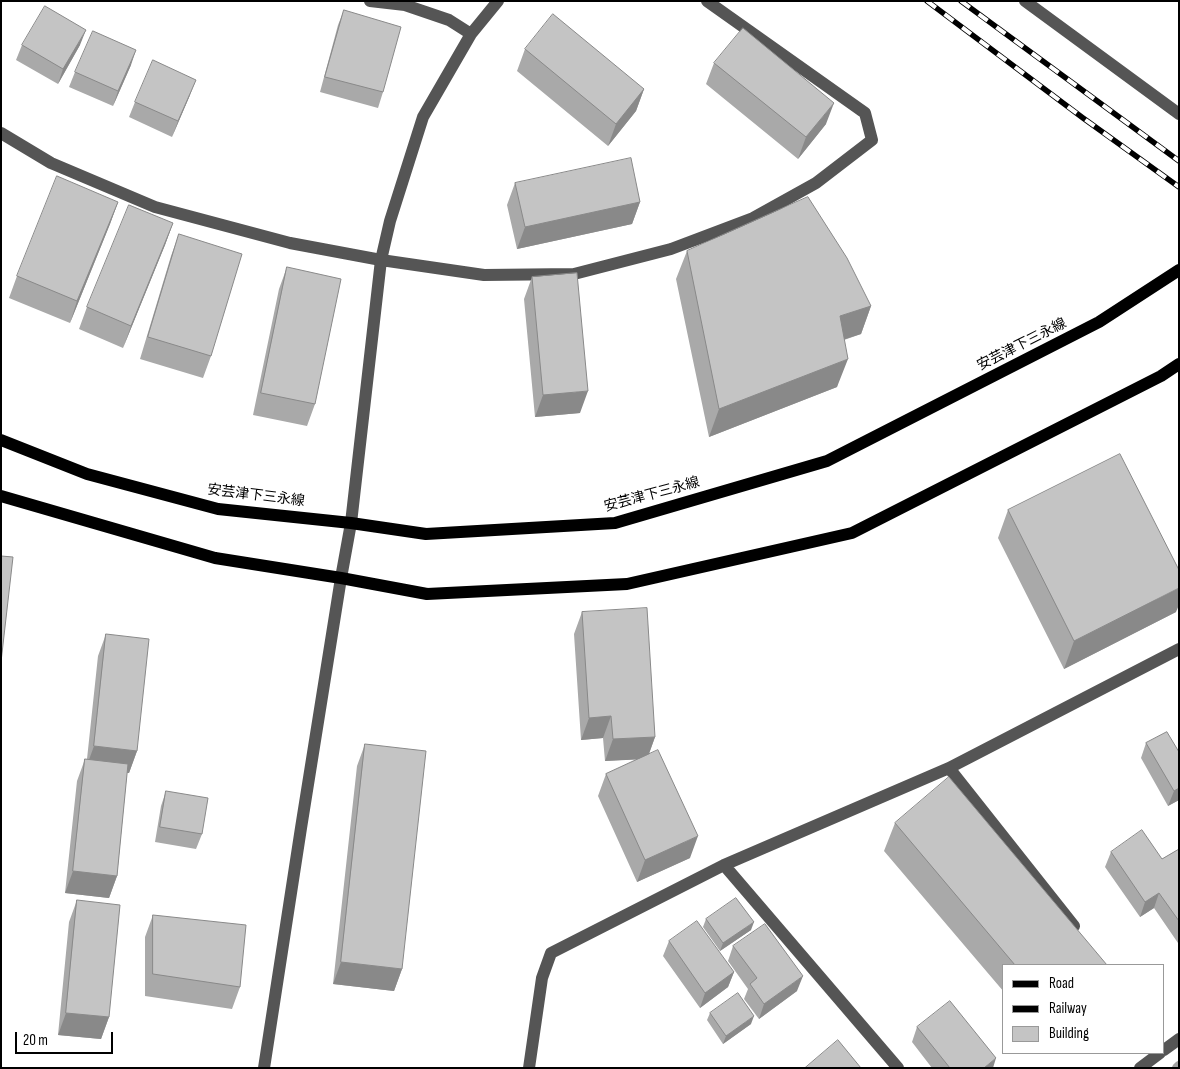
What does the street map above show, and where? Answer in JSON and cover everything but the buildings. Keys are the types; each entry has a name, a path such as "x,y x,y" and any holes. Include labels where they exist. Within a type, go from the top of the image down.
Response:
{"main road":[{"name":"安芸津下三永線","path":"1,440 87,474 218,509 351,522 426,534 615,523 827,462 1099,322 1179,270"},
{"path":"1,496 216,558 427,594 627,584 852,533 1161,376 1179,364"}],"street":[{"path":"370,1 405,5 449,20 471,34"},
{"path":"264,1068 351,522 381,260 390,221 424,117 471,34 498,1"},
{"path":"1,133 51,162 155,207 290,243 381,260 484,275 574,274 671,249 753,218 816,183 872,140 865,113 707,1"},
{"path":"1025,1 1179,114"},
{"path":"529,1068 542,978 551,953 724,865 949,768 1179,649"},
{"path":"949,768 1081,935"},
{"path":"724,865 898,1068"},
{"path":"1140,1068 1157,1054"}],"railway":[{"path":"927,1 1179,187"},
{"path":"961,1 1179,161"}]}
